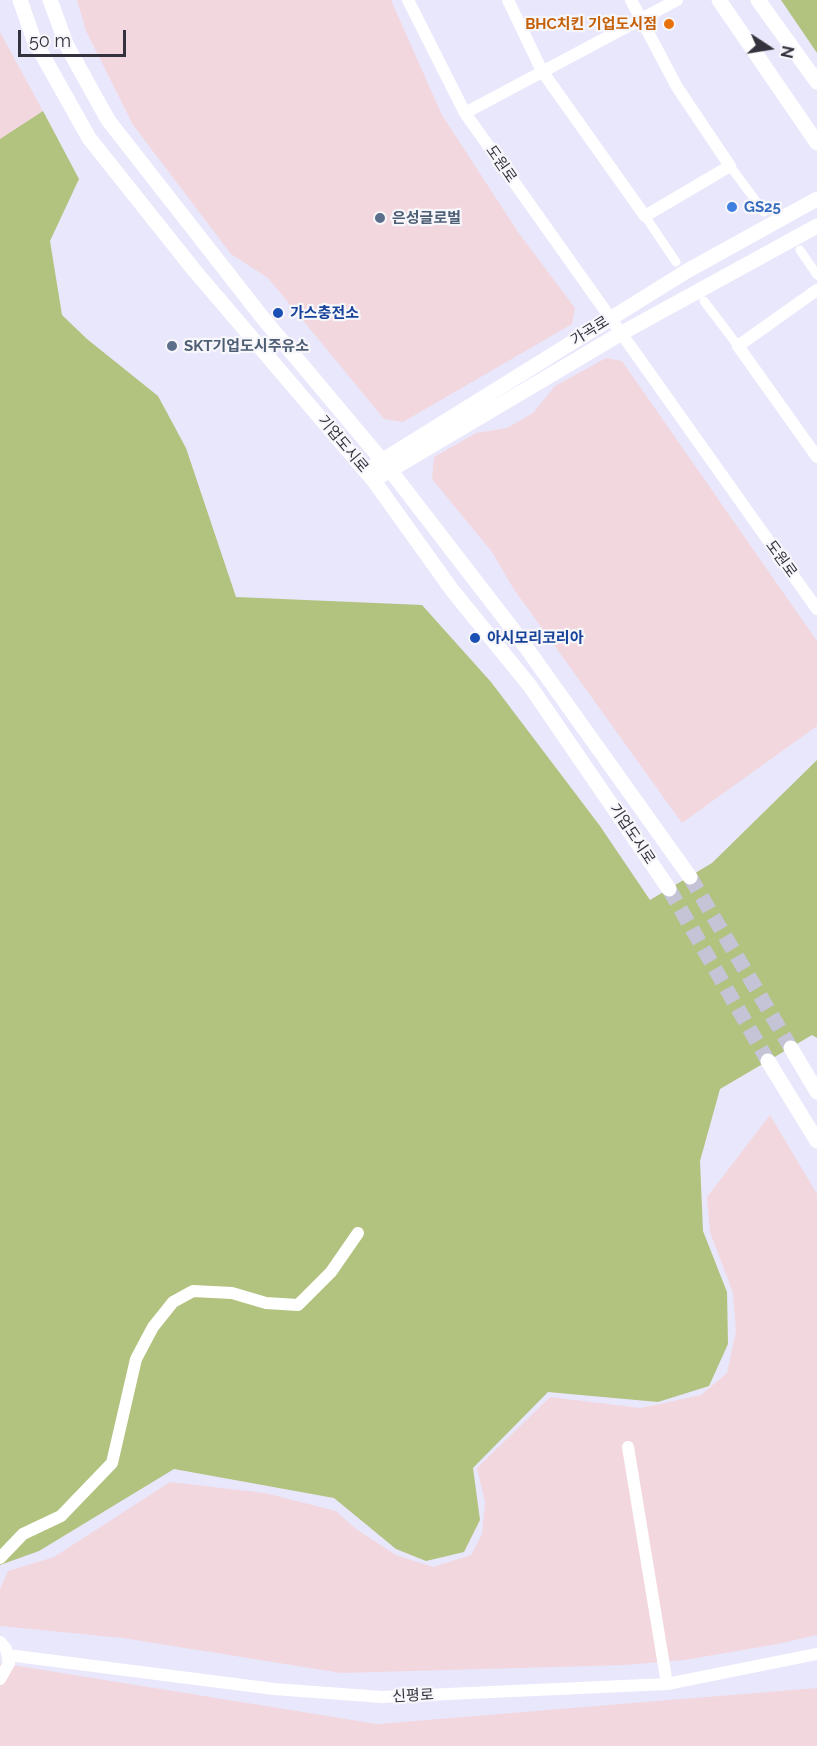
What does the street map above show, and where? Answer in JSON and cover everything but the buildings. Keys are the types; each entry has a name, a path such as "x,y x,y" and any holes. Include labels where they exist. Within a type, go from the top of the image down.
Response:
{"street":[{"name":"기업도시로","path":"20,0 34,40 89,138 194,270 370,476 452,590 530,686 669,889"},
{"name":"기업도시로","path":"50,0 67,46 108,120 240,291 386,465 518,636 690,877"},
{"name":"도원로","path":"408,0 465,113 817,609"},
{"path":"508,0 542,71 676,262"},
{"path":"631,0 677,87 764,212"},
{"path":"465,113 676,0"},
{"path":"719,0 817,142"},
{"path":"758,0 817,82"},
{"path":"645,216 730,166"},
{"name":"가곡로","path":"370,476 610,319 687,272 817,199"},
{"name":"가곡로","path":"386,465 817,226"},
{"path":"800,250 817,275"},
{"path":"738,345 817,290"},
{"path":"704,301 738,345 817,458"},
{"path":"791,1048 817,1092"},
{"path":"768,1061 817,1141"},
{"path":"0,1558 23,1534 62,1516 112,1463 136,1359 153,1327 173,1302 193,1291 232,1293 266,1303 298,1305 331,1272 358,1233"},
{"path":"628,1447 667,1684"},
{"path":"0,1642 8,1655 7,1671 0,1680"},
{"name":"신평로","path":"8,1655 274,1689 382,1697 667,1684 817,1654"}],"shaded area":[{"path":"77,0 391,0 442,115 518,232 575,308 572,324 403,422 384,419 268,278 231,254 133,125 86,31"},
{"path":"0,32 43,111 0,139"},
{"path":"606,358 622,361 817,641 817,726 682,823 513,588 492,552 432,479 434,457 476,433 507,428 533,413 555,386"},
{"path":"770,1115 817,1194 817,1635 684,1660 625,1665 341,1673 123,1638 0,1626 0,1589 8,1571 54,1557 170,1482 265,1493 336,1511 356,1529 396,1555 433,1567 471,1555 482,1534 485,1502 477,1468 550,1397 641,1408 701,1395 727,1373 736,1331 733,1293 710,1232 707,1197"},
{"path":"0,1663 377,1724 817,1688 817,1746 0,1746"}],"green space":[{"path":"781,0 817,0 817,53"},
{"path":"43,111 79,179 50,241 62,315 87,339 158,396 186,448 236,597 422,605 491,682 600,826 650,900 712,863 817,760 817,1038 812,1035 720,1089 700,1161 703,1231 727,1292 728,1344 709,1386 658,1402 548,1392 473,1468 480,1520 464,1552 426,1561 396,1549 334,1498 174,1469 39,1551 0,1565 0,139"}],"tunnel":[{"path":"690,877 791,1048"},
{"path":"669,889 768,1061"}],"place":[{"name":"BHC치킨 기업도시점","path":"669,24"},
{"name":"GS25","path":"732,207"},
{"name":"은성글로벌","path":"380,218"},
{"name":"가스충전소","path":"278,313"},
{"name":"SKT기업도시주유소","path":"172,346"},
{"name":"아시모리코리아","path":"475,638"}]}
